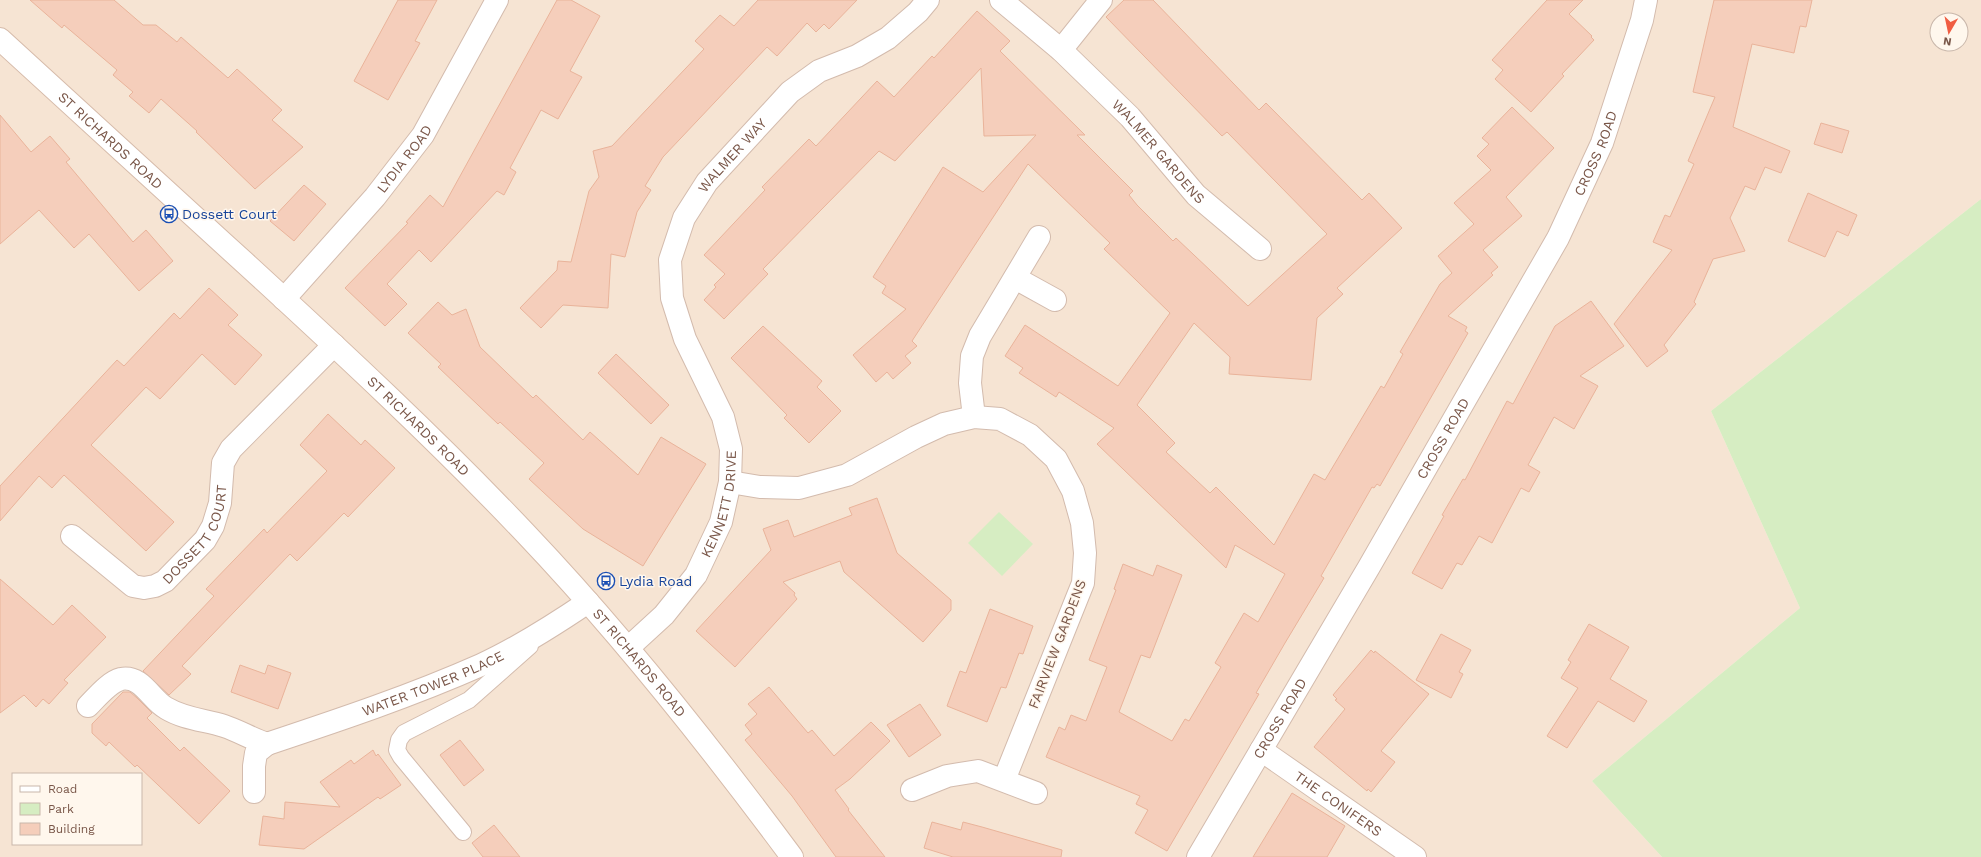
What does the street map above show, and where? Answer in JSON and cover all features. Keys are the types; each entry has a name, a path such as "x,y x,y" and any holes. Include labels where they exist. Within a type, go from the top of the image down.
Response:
{"street":[{"name":"LYDIA ROAD","path":"284,299 374,197 423,135 497,0"},
{"name":"WALMER WAY","path":"708,383 684,339 672,298 670,260 684,218 707,182 790,92 819,70 857,56 888,38 918,12 928,0"},
{"name":"WALMER GARDENS","path":"1001,0 1061,50 1130,117 1196,195 1260,249"},
{"path":"1061,50 1101,0"},
{"name":"CROSS ROAD","path":"1198,857 1369,567 1558,238 1602,143 1642,20 1646,0"},
{"name":"ST RICHARDS ROAD","path":"0,39 334,345 461,467 526,534 628,648 722,762 792,857"},
{"path":"974,417 970,383 972,356 980,336 1039,237"},
{"path":"1015,278 1055,300"},
{"name":"DOSSETT COURT","path":"72,536 133,586 144,588 155,586 165,581 205,540 213,526 220,503 223,463 231,449 334,345"},
{"name":"KENNETT DRIVE","path":"628,648 664,615 696,575 721,522 730,482 731,449 723,417 708,383"},
{"name":"FAIRVIEW GARDENS","path":"730,482 760,487 799,488 820,483 848,475 916,437 944,424 974,417 1000,419 1030,435 1056,459 1073,491 1082,523 1085,553 1082,583 1004,780"},
{"name":"WATER TOWER PLACE","path":"267,744 360,713 482,665 552,626 588,602"},
{"path":"88,706 114,682 122,679 131,680 139,683 164,708 185,717 226,727 251,739 267,744"},
{"path":"254,792 254,766 256,753 267,744"},
{"name":"THE CONIFERS","path":"1261,750 1415,857"},
{"path":"912,790 946,776 978,771 1036,793"}],"lane":[{"path":"463,832 397,750 399,740 404,733 469,700 552,626"}],"shaded area":[{"path":"0,0 1981,0 1981,199 1711,411 1800,608 1592,781 1662,857 0,857"}],"green space":[{"path":"1981,199 1981,857 1662,857 1592,781 1800,608 1711,411"},
{"path":"999,512 1033,544 1002,576 968,543"}],"building":[{"path":"30,0 114,0 143,25 156,25 177,42 181,37 228,78 237,69 282,110 272,120 303,147 255,189 196,132 197,131 161,99 149,113 129,96 133,92 113,75 117,70 64,25 62,28"},
{"path":"398,0 437,0 415,41 420,43 388,100 354,81"},
{"path":"557,0 571,0 600,16 570,71 582,77 558,119 541,110 510,168 516,172 504,195 497,191 431,262 419,250 387,284 407,304 385,326 345,288 408,223 406,222 430,195 443,207"},
{"path":"758,0 857,0 829,29 824,24 816,32 807,23 777,56 767,47 663,157 645,186 651,190 637,212 625,257 611,254 608,308 563,305 541,328 520,308 557,270 558,261 571,262 589,191 599,177 593,151 612,146 704,49 695,41 720,15 734,26"},
{"path":"1124,0 1153,0 1259,110 1266,103 1362,200 1369,193 1402,228 1337,288 1343,294 1317,318 1311,380 1229,374 1230,357 1194,323 1137,405 1175,443 1166,452 1210,493 1216,487 1274,545 1314,474 1325,480 1381,386 1384,388 1403,354 1400,352 1440,284 1452,273 1438,256 1474,224 1454,203 1491,170 1477,156 1489,144 1482,138 1512,107 1554,148 1506,197 1522,216 1483,250 1498,267 1491,273 1493,275 1448,316 1467,327 1465,331 1468,333 1380,486 1377,484 1374,488 1372,487 1321,576 1324,578 1256,693 1259,694 1167,851 1135,833 1148,810 1136,804 1140,796 1046,757 1059,727 1065,730 1071,715 1086,721 1107,667 1089,660 1116,590 1114,589 1123,564 1153,576 1157,565 1182,575 1150,658 1141,655 1119,712 1172,741 1185,719 1189,721 1221,667 1215,663 1244,613 1258,622 1285,574 1235,545 1226,568 1097,444 1114,428 1059,392 1056,397 1019,373 1023,368 1005,356 1025,325 1118,386 1170,313 1104,249 1110,243 1028,164 912,341 917,346 905,356 911,363 893,379 887,372 876,382 853,355 906,309 882,293 886,286 873,277 943,167 983,192 1036,135 984,136 981,68 895,161 879,151 763,269 768,274 724,319 704,300 716,287 714,285 725,274 704,255 765,190 762,187 809,139 816,146 877,81 894,97 932,56 934,58 977,11 1010,41 1000,51 1085,135 1077,135 1133,191 1129,195 1137,205 1173,241 1176,238 1248,306 1327,234 1227,132 1222,136 1106,17"},
{"path":"1547,0 1583,0 1569,14 1592,36 1591,37 1594,40 1562,74 1564,76 1531,112 1495,79 1503,70 1492,60"},
{"path":"1714,0 1812,0 1806,27 1800,26 1794,53 1752,44 1733,127 1790,151 1781,173 1765,167 1755,190 1745,186 1730,218 1745,251 1713,259 1694,302 1696,304 1664,345 1668,351 1647,367 1614,324 1672,250 1653,242 1665,215 1670,217 1694,164 1688,161 1715,97 1693,92"},
{"path":"0,115 31,152 50,136 70,159 66,162 133,242 146,230 173,261 139,291 89,234 74,248 39,210 0,244"},
{"path":"1821,123 1849,131 1842,153 1814,144"},
{"path":"304,185 326,204 294,241 270,221"},
{"path":"1808,193 1857,215 1848,236 1837,231 1825,257 1788,241"},
{"path":"209,288 238,315 228,325 262,355 235,385 202,354 160,399 146,387 91,445 174,522 146,551 64,475 52,488 39,476 0,521 0,486 117,360 124,366 174,313 180,319"},
{"path":"1591,301 1624,346 1580,376 1598,386 1574,429 1554,417 1528,465 1540,472 1529,492 1521,488 1492,543 1479,536 1462,565 1457,563 1442,589 1412,573 1444,516 1442,515 1463,479 1465,480 1507,401 1513,404 1555,326"},
{"path":"438,302 452,315 466,309 480,347 533,398 536,395 583,440 590,432 638,475 661,437 706,464 643,566 583,529 529,479 544,463 500,422 498,424 438,367 441,364 408,333"},
{"path":"763,326 822,381 817,387 841,411 809,443 784,418 787,415 731,358"},
{"path":"616,354 669,405 651,424 598,373"},
{"path":"328,414 361,445 365,440 395,468 348,517 344,513 297,561 290,554 182,666 191,674 169,695 143,671 214,596 206,589 264,529 267,533 327,471 300,445"},
{"path":"877,498 897,553 951,600 951,610 923,642 844,572 840,561 783,582 795,593 794,595 797,599 735,667 696,631 771,550 763,529 788,520 794,537 852,515 849,508"},
{"path":"0,579 53,625 72,605 106,637 64,680 68,683 49,704 43,699 36,707 24,695 0,713"},
{"path":"990,609 1033,626 1023,654 1019,653 1006,688 1001,687 987,722 947,706 960,671 966,673"},
{"path":"1589,624 1629,647 1610,679 1647,701 1634,722 1598,701 1567,748 1547,736 1578,688 1561,678 1571,662 1568,660"},
{"path":"1441,634 1471,650 1459,672 1463,674 1451,698 1416,680"},
{"path":"1371,650 1374,653 1375,651 1429,694 1381,751 1395,762 1371,792 1368,789 1367,791 1314,747 1345,709 1335,700 1337,699 1333,695"},
{"path":"240,665 265,674 268,665 291,673 278,709 231,692"},
{"path":"769,687 808,733 812,730 834,756 871,722 890,741 850,779 835,790 849,809 848,810 885,857 836,857 792,796 745,740 752,734 745,725 757,714 748,704"},
{"path":"123,692 130,692 137,698 152,713 147,718 180,751 184,747 230,791 199,824 137,765 135,767 109,742 106,746 92,733 92,724"},
{"path":"920,704 941,735 909,757 887,725"},
{"path":"460,740 484,770 464,786 440,755"},
{"path":"373,750 376,756 378,754 401,785 380,799 378,797 304,849 259,845 263,816 284,819 285,802 340,807 320,782 351,760 354,764"},
{"path":"1292,793 1345,826 1327,857 1253,857"},
{"path":"932,822 961,830 963,822 982,827 1062,850 1061,857 953,857 924,848"},
{"path":"494,825 520,857 483,857 472,843"}],"place":[{"name":"Dossett Court","path":"169,214"},
{"name":"Lydia Road","path":"606,581"}]}
